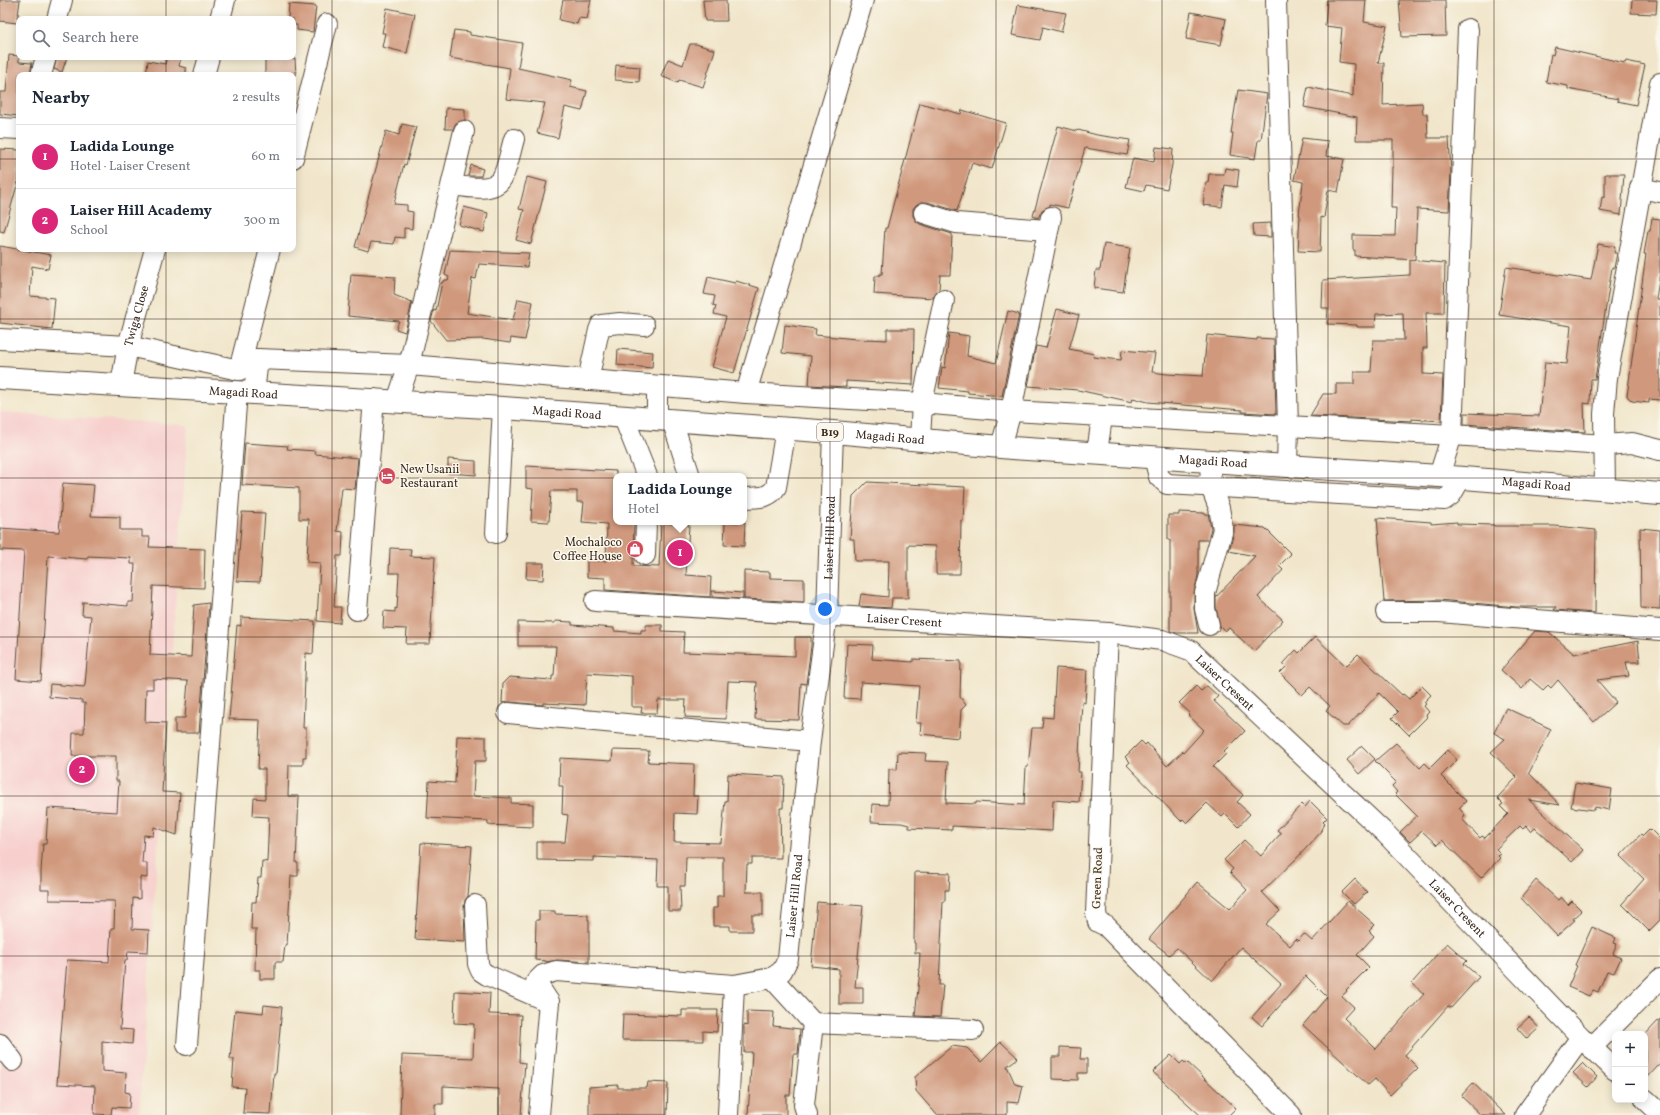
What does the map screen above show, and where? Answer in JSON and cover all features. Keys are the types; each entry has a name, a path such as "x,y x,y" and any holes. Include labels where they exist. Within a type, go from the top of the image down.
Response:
{"highway":[{"name":"Magadi Road","path":"0,378 374,399 503,408 1097,453 1439,476 1660,494"}],"street":[{"path":"58,16 62,0"},
{"path":"221,16 225,0"},
{"path":"746,394 863,0"},
{"path":"1276,0 1288,426 1287,466"},
{"path":"296,146 327,24"},
{"path":"1439,476 1452,435 1468,29"},
{"path":"43,72 45,60"},
{"path":"205,72 208,60"},
{"path":"1605,490 1604,414 1607,378 1660,83"},
{"path":"0,128 16,129"},
{"path":"397,401 409,365 464,131"},
{"path":"452,185 477,188 493,186 502,179 514,138"},
{"path":"1640,188 1660,192"},
{"path":"924,212 956,223 1049,224 1011,411 1001,446"},
{"name":"Twiga Close","path":"121,384 128,346 155,252"},
{"path":"240,370 269,252"},
{"path":"920,439 922,403 944,300"},
{"path":"588,380 601,325 620,323 644,325"},
{"path":"0,339 128,346 240,370 258,359 409,365 746,394 922,403 1102,417 1452,435 1605,445 1632,443 1660,450"},
{"path":"187,1045 246,392 258,359"},
{"path":"657,386 664,420 689,473"},
{"path":"357,610 374,399"},
{"path":"496,533 503,408"},
{"path":"1097,453 1102,417"},
{"path":"624,418 646,473"},
{"path":"747,498 764,497 772,493 776,486 786,429"},
{"name":"Laiser Hill Road","path":"772,978 782,971 788,959 810,741 827,615 833,432"},
{"path":"1154,457 1160,477 1167,484 1444,500 1451,495 1461,478"},
{"path":"1209,625 1205,609 1205,593 1223,529 1219,508 1211,487 1210,460"},
{"path":"1233,487 1234,462"},
{"path":"645,555 646,525"},
{"name":"Laiser Cresent","path":"595,601 1108,633 1162,640 1190,650 1386,834 1612,1067"},
{"path":"1386,612 1439,612 1660,630"},
{"name":"Green Road","path":"1108,633 1096,913 1098,922 1106,926 1291,1115"},
{"path":"508,713 810,741"},
{"path":"475,905 478,964 481,971 549,1002"},
{"path":"539,1115 549,1002 536,982 544,975 556,971 734,985 772,978 813,1023 973,1030"},
{"path":"1525,1115 1586,1042 1660,979"},
{"path":"728,1115 734,985"},
{"path":"807,1115 804,1105 813,1023"},
{"path":"0,1044 12,1061"},
{"path":"1648,1102 1660,1114"}],"shaded area":[{"path":"0,412 188,425 139,1115 0,1115"}],"building":[{"path":"0,0 20,0 16,23 0,21"},
{"path":"563,0 591,0 587,19 579,18 577,24 559,20"},
{"path":"703,0 726,0 727,21 705,21"},
{"path":"1327,0 1366,0 1364,22 1387,26 1378,63 1384,63 1383,105 1422,103 1423,114 1427,114 1428,138 1449,138 1451,173 1449,211 1417,209 1415,260 1355,256 1355,250 1353,250 1353,235 1395,236 1396,208 1391,208 1393,140 1356,140 1357,117 1304,107 1308,87 1353,96 1354,64 1339,62 1342,28 1325,26"},
{"path":"1399,0 1445,0 1446,36 1402,37"},
{"path":"1632,0 1657,0 1656,14 1631,13"},
{"path":"289,4 316,6 313,32 297,30 296,16 288,16"},
{"path":"1018,5 1066,13 1061,32 1043,27 1040,40 1012,35"},
{"path":"387,8 415,14 407,53 382,47 385,33 382,33"},
{"path":"1191,12 1226,19 1221,45 1186,39"},
{"path":"454,30 470,32 470,35 522,43 518,68 572,80 570,87 587,91 582,111 565,107 558,138 537,133 545,103 506,99 510,68 450,58"},
{"path":"690,44 696,44 715,50 703,87 679,80 678,83 661,76 668,59 683,65"},
{"path":"1555,47 1625,63 1626,61 1645,65 1636,105 1617,101 1618,99 1568,89 1568,86 1546,82 1551,54 1553,55"},
{"path":"9,55 16,56 16,60 19,60 19,62 32,63 30,72 16,72 16,116 0,114 0,92 6,92"},
{"path":"56,60 66,60 62,72 54,69"},
{"path":"166,60 180,60 179,66 186,68 186,72 146,72 148,61 165,64"},
{"path":"265,60 295,60 296,72 265,72"},
{"path":"616,65 640,67 639,82 615,80"},
{"path":"1238,90 1267,94 1261,140 1258,140 1255,159 1230,155 1233,133 1231,133"},
{"path":"920,103 961,114 962,110 1006,123 992,169 972,163 957,211 927,202 921,202 913,209 913,216 920,224 952,234 950,275 940,275 939,290 935,293 933,298 874,294 875,276 882,274 885,228 887,228"},
{"path":"446,108 465,109 465,120 456,123 453,129 445,129"},
{"path":"402,124 416,127 406,165 404,164 394,204 407,205 407,211 413,212 412,229 404,228 404,238 395,237 394,244 371,242 368,251 355,247 386,131 399,135"},
{"path":"1058,126 1097,135 1130,140 1127,155 1085,148 1068,208 1050,204 1050,206 1042,210 1038,218 1033,216"},
{"path":"1302,138 1328,141 1326,156 1344,159 1338,192 1328,190 1324,218 1321,217 1320,252 1298,251 1299,215 1303,182 1294,180"},
{"path":"1156,147 1173,149 1172,165 1167,189 1146,185 1144,191 1126,187 1133,158 1154,162"},
{"path":"0,149 16,150 16,189 4,232 0,231"},
{"path":"471,165 483,169 481,176 468,176"},
{"path":"1225,168 1239,170 1237,187 1225,185 1222,207 1203,205 1206,183 1208,183 1209,174 1224,174"},
{"path":"1605,174 1624,174 1621,215 1600,211 1602,197 1605,198"},
{"path":"527,177 547,182 531,244 516,240 524,210 519,209"},
{"path":"464,207 488,213 484,232 459,225"},
{"path":"1652,218 1660,219 1660,272 1656,300 1660,300 1660,400 1649,399 1649,403 1632,401 1627,396 1646,254 1644,254"},
{"path":"1271,223 1271,237 1254,236 1253,224"},
{"path":"1104,244 1130,248 1123,292 1094,288 1096,270 1100,270"},
{"path":"1598,244 1615,247 1614,253 1617,253 1614,268 1612,267 1595,379 1591,379 1590,404 1584,403 1585,432 1464,424 1464,413 1539,416 1545,362 1567,364 1571,326 1499,315 1506,267 1591,280"},
{"path":"0,246 16,249 16,252 34,252 51,255 48,269 32,266 30,296 55,298 52,329 0,323"},
{"path":"450,250 529,253 527,267 479,264 476,279 472,278 467,313 513,320 518,299 533,302 525,340 511,338 510,343 483,339 446,340 431,321 434,310 436,311 442,282 444,280 448,280 449,277 445,275"},
{"path":"1410,260 1445,263 1444,313 1426,313 1427,348 1423,348 1423,374 1443,375 1441,421 1310,416 1323,394 1336,394 1336,384 1354,384 1354,372 1371,372 1373,340 1404,340 1403,313 1376,314 1375,327 1327,324 1328,308 1322,308 1323,280 1410,275"},
{"path":"351,274 395,277 394,295 412,302 405,332 396,329 399,321 348,316"},
{"path":"708,277 735,283 736,281 759,288 734,373 712,367 726,317 714,314 716,306 713,305 715,296 704,294"},
{"path":"1057,309 1079,315 1069,349 1094,354 1093,357 1121,360 1122,350 1155,353 1152,372 1203,376 1207,335 1257,340 1257,338 1274,339 1276,414 1148,402 1133,398 1132,402 1078,390 1028,386 1036,346 1046,348"},
{"path":"1008,311 1019,314 1002,396 968,393 968,391 939,388 942,367 945,368 949,333 969,336 967,356 996,363"},
{"path":"785,325 816,329 815,335 867,340 887,340 887,329 914,329 913,385 846,381 846,387 809,385 811,356 782,353"},
{"path":"618,349 653,352 652,368 617,365"},
{"path":"245,443 288,446 287,449 315,451 315,454 358,458 355,489 342,488 337,531 343,532 342,556 337,556 334,607 341,607 340,623 317,621 320,563 307,562 309,519 299,519 299,488 242,485"},
{"path":"448,459 476,461 476,475 448,473"},
{"path":"526,466 616,471 616,473 613,473 613,525 634,525 633,566 659,567 661,525 689,525 686,575 711,577 710,597 605,590 605,578 587,577 587,561 606,561 607,524 582,522 584,502 577,502 577,491 551,491 549,522 531,521 533,489 526,488"},
{"path":"867,482 965,487 963,521 961,520 960,574 936,574 936,546 908,545 908,598 892,598 891,608 859,606 861,594 888,597 889,561 855,561 854,539 850,539 853,496"},
{"path":"63,483 94,485 91,516 120,517 120,530 142,530 142,537 150,537 149,547 205,549 204,588 153,586 150,655 191,657 194,605 209,603 199,733 175,733 175,718 185,718 188,681 153,679 153,689 146,689 145,722 166,723 162,792 180,793 177,835 154,827 153,836 144,835 142,863 147,863 147,878 140,877 140,899 133,898 132,929 149,930 148,952 128,951 127,960 125,960 120,1029 133,1030 132,1044 102,1041 102,1071 126,1073 125,1092 130,1093 129,1108 112,1107 111,1115 94,1114 95,1086 57,1084 67,960 109,962 111,928 114,928 115,901 49,900 49,890 41,890 41,871 43,844 46,844 48,808 117,812 119,781 116,781 116,756 72,756 73,733 84,733 85,703 82,703 82,700 49,697 50,684 84,687 91,616 82,615 83,602 128,606 128,602 133,602 135,564 131,564 131,558 88,556 87,559 48,556 41,681 16,679 24,551 0,550 0,528 59,532"},
{"path":"242,512 265,513 260,582 237,581"},
{"path":"1179,512 1208,514 1211,528 1208,540 1198,540 1198,576 1194,593 1194,609 1198,633 1177,633 1170,631 1170,540 1168,540 1168,515 1179,515"},
{"path":"1377,518 1431,522 1431,524 1457,522 1457,524 1494,526 1555,526 1596,530 1595,613 1554,610 1556,607 1516,607 1439,600 1384,601"},
{"path":"725,525 745,525 744,546 724,545"},
{"path":"1234,525 1265,528 1291,554 1279,566 1283,570 1258,597 1283,620 1254,651 1229,628 1225,631 1220,626 1216,608 1216,597 1255,556 1229,551 1234,532"},
{"path":"1640,528 1660,530 1660,609 1641,608"},
{"path":"390,548 411,549 410,556 435,557 430,644 406,644 407,629 383,628 384,611 395,612 395,608 397,609 399,573 389,573"},
{"path":"527,563 544,563 543,580 526,579"},
{"path":"744,571 770,572 770,578 804,579 804,602 744,599"},
{"path":"712,591 743,593 743,599 712,597"},
{"path":"241,617 315,621 313,654 306,653 303,728 306,728 306,757 303,757 303,765 289,765 288,796 299,796 296,863 298,863 298,876 291,876 287,945 285,945 283,962 275,962 275,979 260,979 260,970 255,970 256,929 251,929 252,902 256,902 258,878 261,878 262,861 267,862 269,817 253,816 254,798 265,799 265,769 258,769 260,720 229,719 237,625 241,626"},
{"path":"555,621 572,622 572,625 614,628 614,631 641,633 641,630 646,630 646,625 662,625 662,631 684,632 683,652 795,656 795,637 811,637 806,684 801,683 799,720 755,719 757,682 728,681 726,719 685,717 686,700 658,700 657,713 641,713 642,707 632,707 632,676 587,673 585,705 502,703 503,683 509,677 552,680 552,676 554,676 556,646 518,646 518,622 555,623"},
{"path":"1535,631 1549,632 1574,654 1638,641 1640,662 1626,662 1629,676 1597,680 1616,702 1594,722 1558,680 1551,688 1548,685 1543,690 1530,679 1522,689 1501,670"},
{"path":"1315,637 1346,666 1358,654 1402,695 1403,694 1409,699 1422,686 1431,695 1424,702 1426,704 1424,706 1429,712 1426,715 1427,717 1409,735 1392,718 1398,712 1379,693 1348,726 1343,726 1326,711 1330,706 1310,687 1302,695 1280,673 1286,667 1283,664 1296,650 1299,653"},
{"path":"847,644 873,645 872,659 913,662 913,659 961,661 960,697 966,705 961,710 959,738 920,734 921,723 916,723 919,686 861,682 860,699 844,698"},
{"path":"1056,668 1087,670 1085,703 1082,702 1078,772 1081,772 1079,802 1053,800 1052,831 952,826 952,830 909,828 909,825 901,823 871,822 872,804 888,805 889,769 897,770 898,752 926,753 925,761 948,762 946,803 976,804 976,802 1024,805 1026,767 1028,767 1032,728 1042,728 1043,717 1053,718"},
{"path":"1196,686 1201,691 1207,686 1218,696 1214,701 1245,731 1224,752 1226,754 1213,767 1243,795 1237,802 1250,814 1238,827 1225,814 1222,817 1207,803 1187,823 1183,819 1181,821 1127,765 1130,762 1125,757 1141,741 1145,745 1147,743 1167,766 1183,751 1184,752 1204,730 1188,715 1190,713 1179,703"},
{"path":"1506,708 1551,729 1529,773 1560,805 1529,800 1583,850 1572,862 1535,828 1531,832 1526,826 1523,829 1520,826 1496,849 1501,854 1498,856 1500,858 1481,878 1442,840 1437,845 1422,831 1410,842 1400,832 1417,816 1395,794 1397,792 1392,786 1396,782 1375,761 1396,743 1420,768 1425,763 1430,768 1448,750 1457,760 1441,776 1466,801 1459,808 1465,815 1462,819 1480,838 1482,836 1485,838 1508,814 1500,806 1503,804 1497,798 1517,777 1491,752 1505,739 1494,733"},
{"path":"457,736 486,737 486,761 475,761 473,796 511,798 511,803 533,804 533,827 488,825 488,821 427,818 429,781 455,783"},
{"path":"1362,746 1375,759 1359,774 1347,760"},
{"path":"613,750 649,751 648,762 694,764 693,796 698,796 697,814 675,813 674,842 721,843 725,801 727,801 728,774 784,777 783,808 780,808 781,858 752,858 752,864 747,864 746,892 763,892 763,915 752,915 752,931 730,931 730,926 713,926 713,908 717,908 717,896 723,896 723,857 686,857 685,886 680,886 681,911 668,911 668,886 657,886 658,860 594,857 594,861 537,860 537,842 565,842 568,815 562,814 563,786 559,786 560,758 612,761"},
{"path":"1575,783 1612,789 1609,810 1595,807 1594,810 1571,807"},
{"path":"1310,801 1327,818 1323,822 1325,824 1321,829 1322,831 1262,892 1280,911 1266,924 1290,946 1296,939 1298,941 1304,934 1312,941 1348,901 1375,925 1369,931 1374,936 1357,955 1369,967 1342,996 1354,1007 1344,1018 1376,1049 1424,994 1412,983 1447,943 1467,961 1464,964 1479,977 1451,1008 1448,1006 1405,1055 1418,1068 1390,1095 1375,1079 1368,1085 1303,1025 1327,997 1306,976 1262,1026 1252,1017 1281,984 1241,947 1212,981 1177,948 1169,955 1149,939 1197,882 1230,909 1247,890 1230,872 1233,869 1224,860 1244,840 1261,856 1281,833 1277,830 1302,804 1305,807"},
{"path":"1650,829 1660,839 1660,920 1649,931 1622,904 1644,879 1620,856 1641,834 1643,836"},
{"path":"421,843 472,846 468,896 465,900 464,906 465,942 415,939"},
{"path":"915,872 950,873 949,890 945,890 945,901 943,901 939,985 943,985 940,1017 915,1016 920,970 920,953 915,953 914,943"},
{"path":"1355,879 1367,892 1354,904 1342,892"},
{"path":"1536,880 1558,900 1561,897 1568,905 1572,901 1582,911 1573,919 1575,920 1557,936 1521,898"},
{"path":"817,902 863,906 855,987 863,987 863,1004 839,1004 839,969 811,966"},
{"path":"539,911 555,911 555,914 588,915 589,962 557,960 546,962 535,960 536,920 539,920"},
{"path":"1592,927 1616,938 1614,943 1617,944 1613,954 1621,958 1614,973 1607,971 1598,992 1593,990 1589,996 1568,987 1577,966 1575,965"},
{"path":"455,991 490,993 489,1014 521,1015 519,1062 525,1063 521,1115 499,1115 499,1089 443,1086 443,1104 435,1104 435,1115 400,1115 402,1055 473,1058 474,1024 454,1023"},
{"path":"264,1005 282,1007 276,1073 274,1073 271,1114 243,1113 245,1088 232,1087 234,1059 230,1059 235,1010 263,1013"},
{"path":"682,1010 718,1010 717,1032 703,1031 703,1041 622,1040 623,1014 682,1016"},
{"path":"747,1011 774,1012 773,1026 800,1029 798,1054 793,1054 790,1095 786,1095 786,1115 748,1115 752,1052 744,1052 744,1025 747,1026"},
{"path":"1529,1017 1539,1028 1527,1039 1517,1028"},
{"path":"1660,1019 1660,1064 1648,1077 1648,1067 1648,1032"},
{"path":"1001,1042 1018,1058 1007,1066 1015,1084 1023,1086 1019,1103 1007,1102 1007,1115 937,1115 916,1091 915,1077 952,1046 967,1048 981,1062"},
{"path":"1060,1047 1081,1048 1080,1059 1087,1059 1087,1073 1078,1073 1078,1080 1052,1079 1052,1057 1060,1057"},
{"path":"1171,1055 1180,1064 1183,1061 1185,1063 1187,1062 1236,1108 1229,1115 1200,1115 1153,1072"},
{"path":"1583,1063 1597,1077 1588,1087 1573,1073"},
{"path":"648,1082 668,1083 667,1115 589,1115 589,1087 618,1085 618,1088 647,1088"},
{"path":"1473,1083 1506,1115 1481,1115 1461,1096"}],"place":[{"name":"New Usanii Restaurant","path":"387,476"},
{"name":"Mochaloco Coffee House","path":"635,549"},
{"name":"Ladida Lounge","path":"680,553"},
{"name":"Laiser Hill Academy","path":"82,770"}]}
